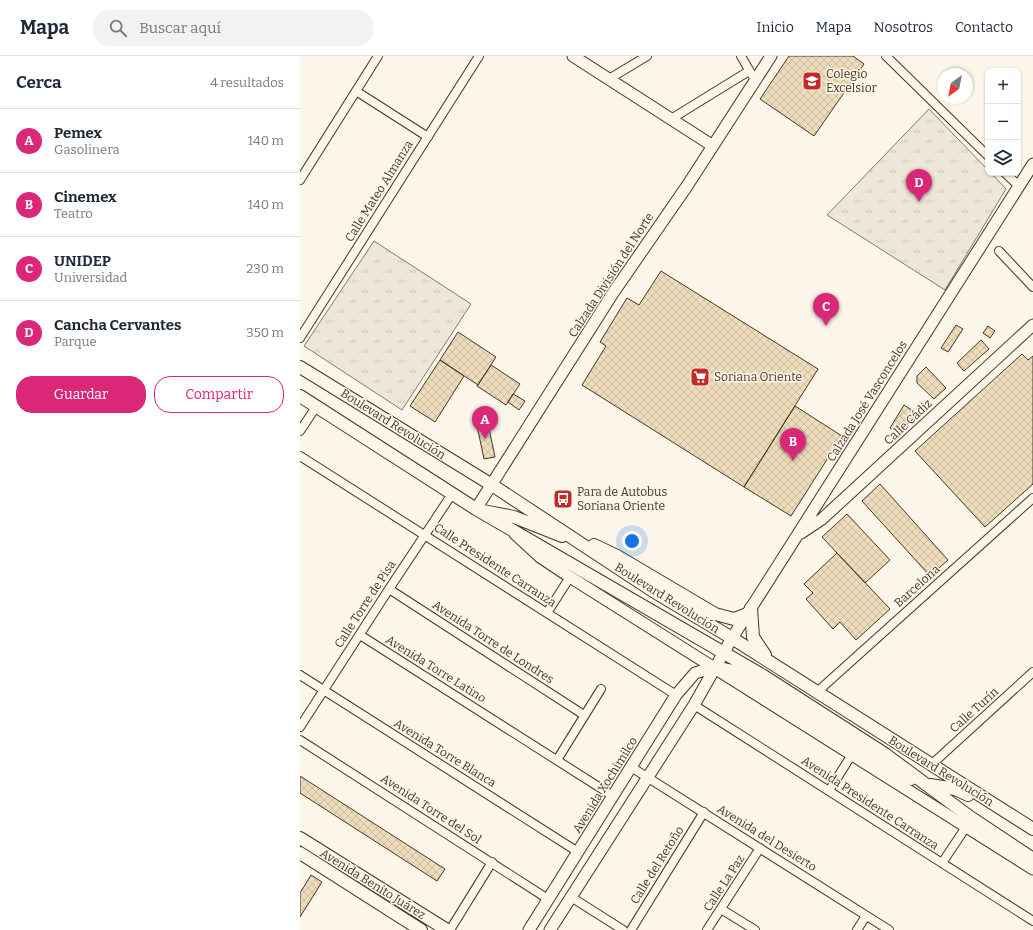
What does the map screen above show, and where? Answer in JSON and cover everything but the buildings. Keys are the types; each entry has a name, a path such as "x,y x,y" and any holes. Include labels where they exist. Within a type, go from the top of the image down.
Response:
{"main road":[{"path":"573,56 713,146"},
{"name":"Calzada División del Norte","path":"476,510 613,293 713,146 752,76 771,56"},
{"name":"Calzada José Vasconcelos","path":"723,652 1033,164"},
{"name":"Calle Cádiz","path":"797,536 822,518 849,494 1033,324"},
{"name":"Boulevard Revolución","path":"300,367 492,485 653,591 769,661 1033,829"},
{"path":"300,396 476,510 723,652 848,729 928,784 970,817 1033,859"},
{"path":"834,478 842,490 849,494"},
{"path":"476,510 502,514 550,532 597,546 617,556 715,614 734,619 749,611 752,637 769,661"},
{"path":"508,528 540,557 570,577 715,668 733,671 966,827 1033,869"},
{"path":"550,930 694,705 723,652"},
{"name":"Avenida Xochimilco","path":"529,930 676,695 695,673 715,668"},
{"path":"854,751 901,775 928,784 955,789 996,806"},
{"name":"Avenida Benito Juárez","path":"300,838 447,930"},
{"name":"Avenida Benito Juárez","path":"300,853 421,930"}],"street":[{"path":"300,180 378,56"},
{"name":"Calle Mateo Almanza","path":"300,338 479,56"},
{"path":"609,79 647,56"},
{"path":"671,119 752,76 741,56"},
{"path":"886,56 985,153"},
{"path":"356,91 428,137"},
{"path":"1008,176 1018,186"},
{"path":"999,251 1033,287"},
{"path":"300,431 316,406"},
{"name":"Calle Presidente Carranza","path":"300,456 676,695"},
{"name":"Calle Torre de Pisa","path":"300,727 388,589 452,494"},
{"name":"Barcelona","path":"817,692 1033,498"},
{"path":"548,613 570,577"},
{"name":"Avenida Torre de Londres","path":"388,589 584,715"},
{"name":"Avenida Torre Latino","path":"360,635 613,796"},
{"name":"Calle Turín","path":"931,765 1033,672"},
{"name":"Avenida Torre Blanca","path":"300,675 578,852"},
{"path":"557,760 601,689"},
{"name":"Avenida Presidente Carranza","path":"694,705 1033,921"},
{"name":"Avenida Torre del Sol","path":"300,740 548,899"},
{"path":"829,791 854,751"},
{"name":"Avenida del Desierto","path":"631,767 889,930"},
{"name":"Calle del Retoño","path":"631,930 704,812"},
{"path":"942,863 966,827"},
{"name":"Calle La Paz","path":"707,930 760,848"},
{"path":"450,930 492,862"},
{"path":"571,897 623,930"},
{"path":"721,909 755,930"},
{"path":"857,930 866,916"}],"green space":[{"path":"929,109 985,167 985,176 994,176 1006,189 945,290 827,215"},
{"path":"374,241 471,304 402,410 304,346"}],"place":[{"name":"Colegio Excelsior","path":"812,81"},
{"name":"Cancha Cervantes","path":"919,202"},
{"name":"UNIDEP","path":"826,326"},
{"name":"Soriana Oriente","path":"700,377"},
{"name":"Pemex","path":"485,439"},
{"name":"Cinemex","path":"793,461"},
{"name":"Para de Autobus Soriana Oriente","path":"563,499"}]}
